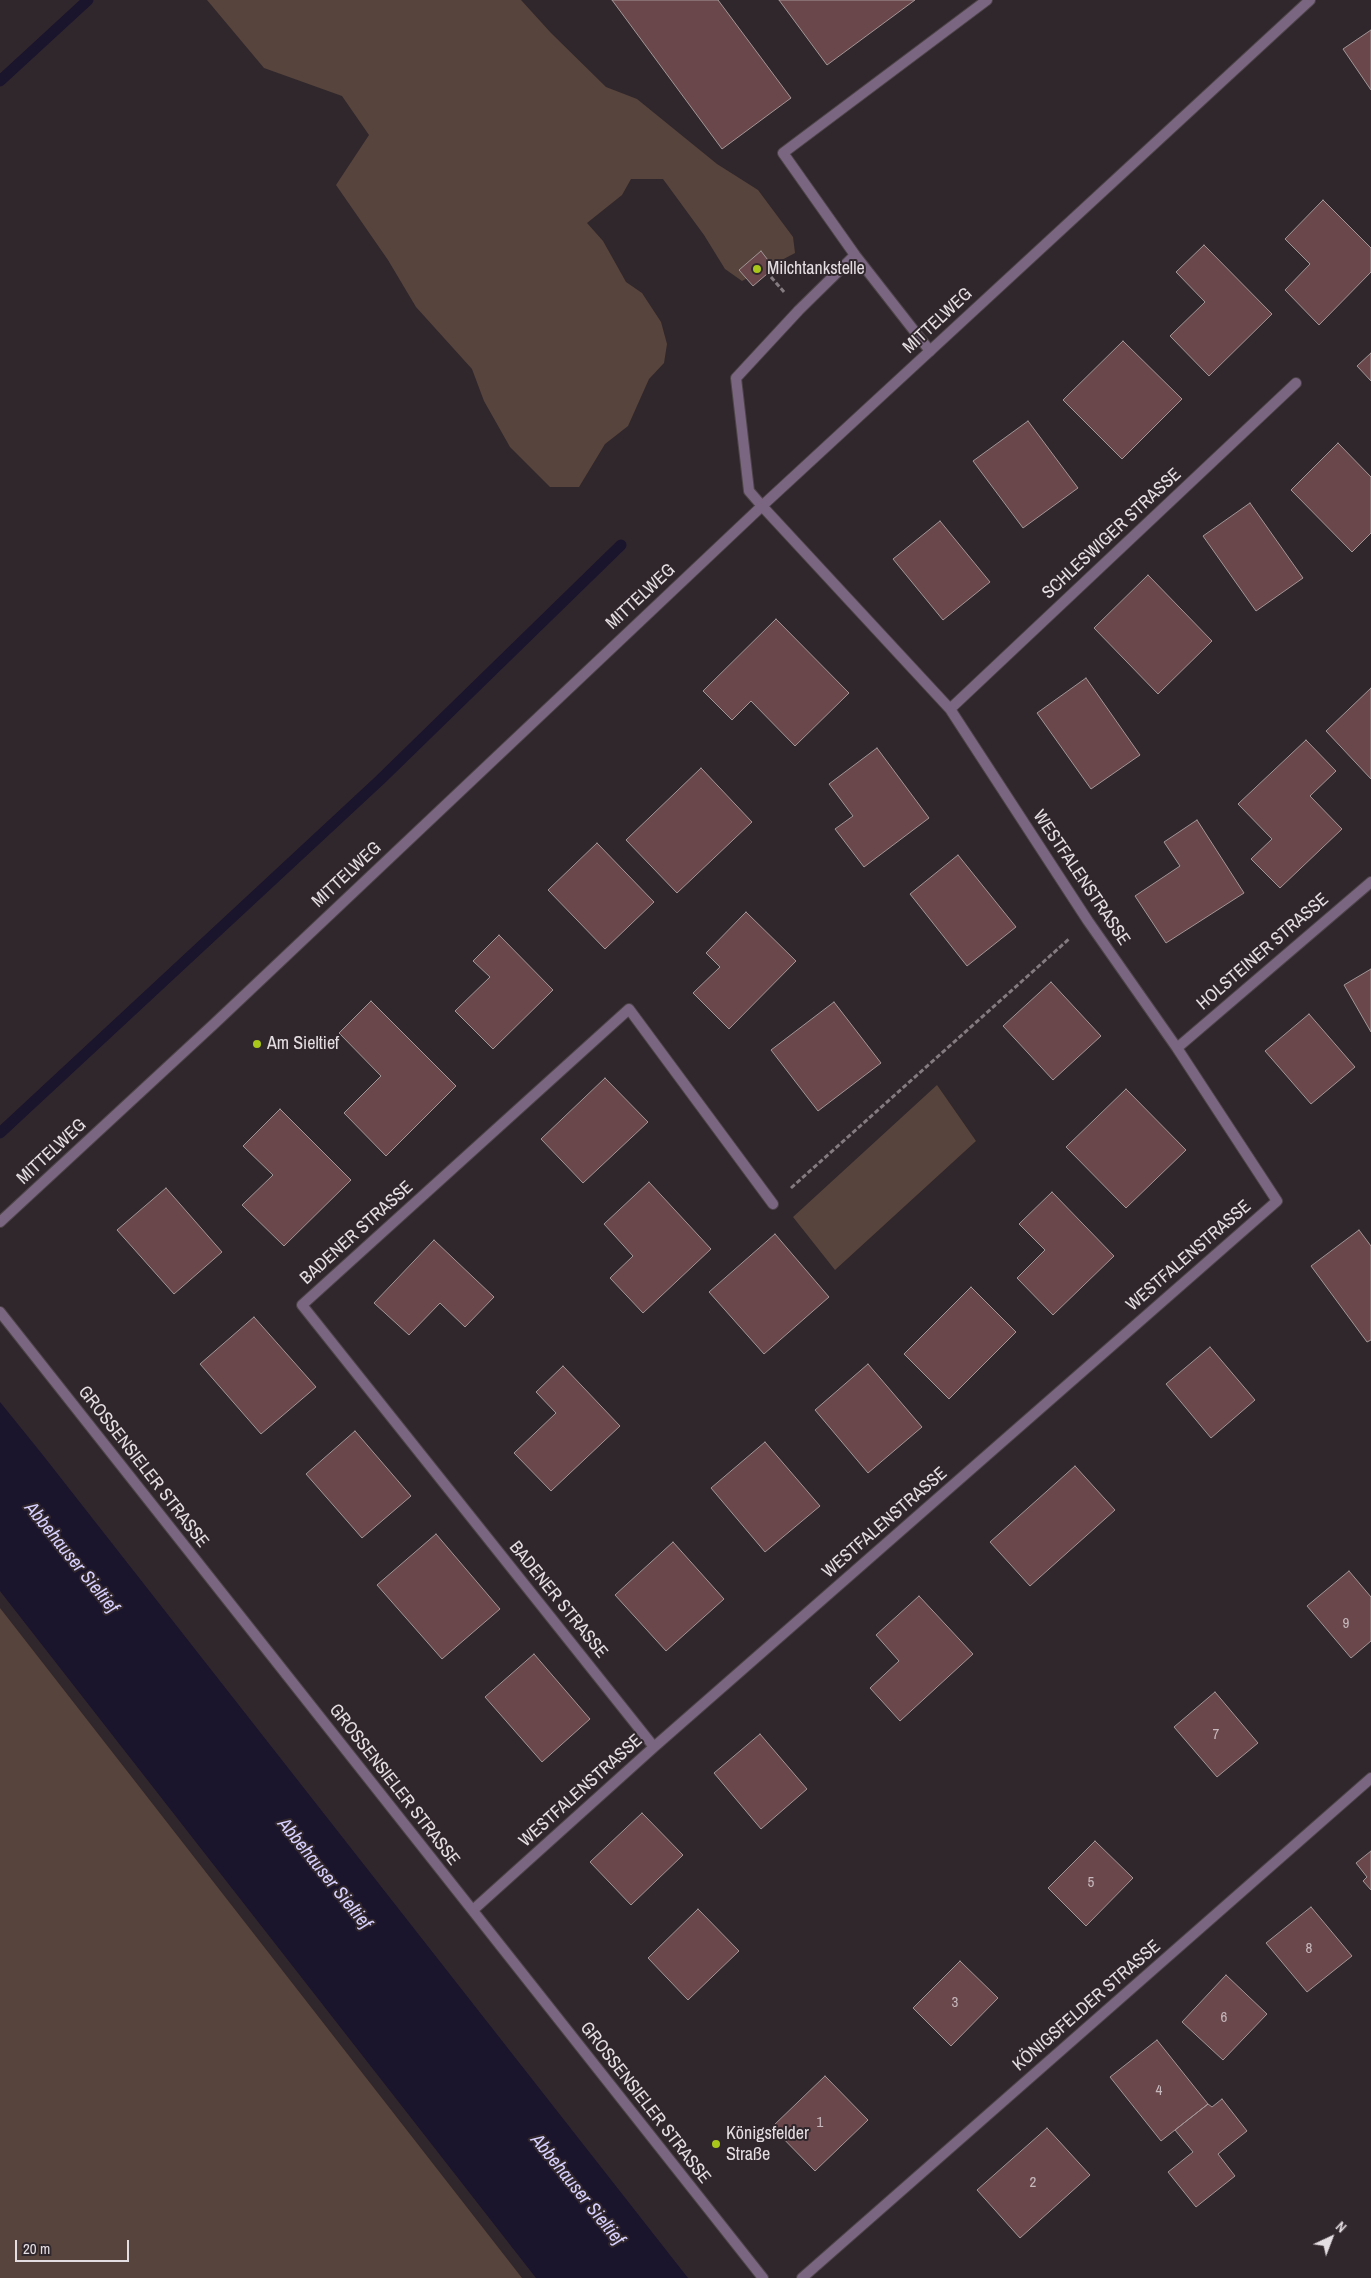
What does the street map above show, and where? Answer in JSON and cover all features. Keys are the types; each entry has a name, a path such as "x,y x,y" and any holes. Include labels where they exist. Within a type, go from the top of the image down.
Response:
{"street":[{"path":"930,351 855,255 782,153 987,0"},
{"name":"MITTELWEG","path":"0,1222 214,1024 762,506 1310,0"},
{"name":"WESTFALENSTRASSE","path":"473,1910 654,1747 1277,1201 1177,1048 1088,921 950,709 749,491 736,378 798,310 855,255"},
{"name":"SCHLESWIGER STRASSE","path":"950,709 1296,383"},
{"name":"HOLSTEINER STRASSE","path":"1177,1048 1371,882"},
{"name":"BADENER STRASSE","path":"654,1747 302,1305 628,1009 773,1204"},
{"name":"GROSSENSIELER STRASSE","path":"0,1312 763,2278"},
{"name":"KÖNIGSFELDER STRASSE","path":"802,2278 1371,1778"}],"path":[{"path":"773,1204 1088,921"}],"shaded area":[{"path":"207,0 521,0 551,33 606,87 637,99 717,164 758,190 793,237 795,253 742,281 725,269 704,235 663,179 631,179 622,195 587,223 603,241 626,282 642,293 661,322 667,344 664,363 649,379 628,426 605,444 579,487 550,487 510,447 484,401 472,369 416,307 388,260 336,185 369,135 342,96 264,68"},
{"path":"937,1085 976,1141 835,1270 793,1217"},
{"path":"0,1608 522,2278 0,2278"}],"water":[{"name":"Abbehauser Sieltief","path":"0,1402 688,2278 536,2278 0,1591"}],"building":[{"path":"612,0 718,0 791,98 722,149"},
{"path":"779,0 915,0 827,65"},
{"path":"1371,30 1371,90 1343,49"},
{"path":"1323,200 1371,248 1371,272 1319,325 1285,290 1310,264 1285,239"},
{"path":"1204,245 1272,314 1209,376 1170,336 1205,302 1176,272"},
{"name":"Milchtankstelle","path":"761,251 774,268 753,286 739,270"},
{"path":"1123,341 1182,399 1122,459 1063,400"},
{"path":"1371,353 1371,381 1357,366"},
{"path":"1028,421 1078,488 1023,528 973,461"},
{"path":"1338,443 1371,477 1371,533 1352,552 1291,490"},
{"path":"1250,503 1303,578 1256,611 1203,536"},
{"path":"940,521 990,582 943,620 893,559"},
{"path":"1148,575 1212,641 1158,694 1094,628"},
{"path":"776,619 849,693 795,746 751,701 732,720 703,691"},
{"path":"1086,678 1140,755 1091,789 1037,713"},
{"path":"1371,688 1371,779 1326,731"},
{"path":"1306,740 1336,771 1310,796 1342,829 1280,888 1251,859 1272,839 1238,804"},
{"path":"877,748 929,818 864,867 835,829 853,816 829,784"},
{"path":"701,768 752,822 677,893 626,840"},
{"path":"1197,820 1244,893 1166,943 1135,896 1180,866 1164,842"},
{"path":"597,843 654,902 605,949 548,890"},
{"path":"958,855 1016,927 967,966 910,894"},
{"path":"746,912 796,961 729,1029 693,993 720,967 706,953"},
{"path":"499,935 553,990 493,1049 455,1011 490,977 473,961"},
{"path":"1371,969 1371,1032 1344,985"},
{"path":"1051,982 1101,1036 1053,1080 1003,1026"},
{"path":"371,1001 456,1086 386,1156 344,1113 381,1076 339,1033"},
{"path":"834,1002 881,1063 818,1111 771,1050"},
{"path":"1309,1014 1355,1067 1311,1104 1265,1051"},
{"path":"605,1078 648,1122 583,1183 541,1139"},
{"path":"1126,1089 1186,1150 1126,1208 1066,1147"},
{"path":"280,1109 351,1180 284,1246 242,1205 273,1175 243,1146"},
{"path":"649,1182 711,1249 643,1313 610,1278 633,1256 604,1224"},
{"path":"166,1188 222,1252 174,1294 117,1230"},
{"path":"1052,1192 1114,1256 1053,1315 1017,1278 1045,1250 1019,1224"},
{"path":"1359,1230 1371,1246 1371,1340 1367,1342 1311,1266"},
{"path":"775,1234 829,1297 764,1354 709,1292"},
{"path":"434,1240 494,1297 465,1327 440,1303 409,1335 374,1303"},
{"path":"971,1287 1016,1332 949,1399 904,1354"},
{"path":"254,1317 316,1387 261,1434 200,1364"},
{"path":"1210,1347 1255,1400 1211,1438 1166,1384"},
{"path":"868,1364 922,1427 868,1473 815,1410"},
{"path":"563,1366 620,1426 551,1491 514,1453 556,1413 536,1392"},
{"path":"355,1431 411,1496 362,1538 306,1474"},
{"path":"765,1442 820,1506 765,1552 711,1488"},
{"path":"1075,1466 1115,1510 1030,1586 990,1542"},
{"path":"436,1534 500,1609 442,1659 377,1585"},
{"path":"673,1542 724,1599 666,1651 615,1595"},
{"path":"1349,1571 1371,1597 1371,1641 1351,1658 1307,1606"},
{"path":"919,1596 973,1654 900,1721 870,1688 899,1661 876,1635"},
{"path":"534,1654 590,1719 542,1762 485,1697"},
{"path":"1215,1692 1258,1743 1217,1777 1174,1727"},
{"path":"760,1734 807,1789 761,1829 714,1773"},
{"path":"642,1813 683,1855 631,1905 590,1862"},
{"path":"1095,1841 1133,1878 1086,1926 1048,1888"},
{"path":"1371,1851 1371,1890 1363,1881 1367,1877 1356,1863"},
{"path":"1311,1907 1352,1956 1307,1992 1266,1943"},
{"path":"698,1909 739,1951 688,2000 648,1958"},
{"path":"960,1961 998,1998 951,2046 913,2008"},
{"path":"1226,1975 1267,2014 1223,2060 1182,2022"},
{"path":"1157,2040 1208,2104 1161,2141 1110,2077"},
{"path":"825,2076 868,2120 815,2171 772,2127"},
{"path":"1222,2099 1247,2131 1218,2154 1235,2176 1196,2207 1168,2172 1193,2152 1175,2130 1208,2104 1212,2107"},
{"path":"1047,2128 1090,2175 1020,2238 977,2190"}],"waterway":[{"path":"0,81 88,0"},
{"path":"0,1133 380,780 621,545"}],"place":[{"name":"Milchtankstelle","path":"757,269"},
{"name":"Am Sieltief","path":"257,1044"},
{"name":"Königsfelder Straße","path":"716,2144"}]}
